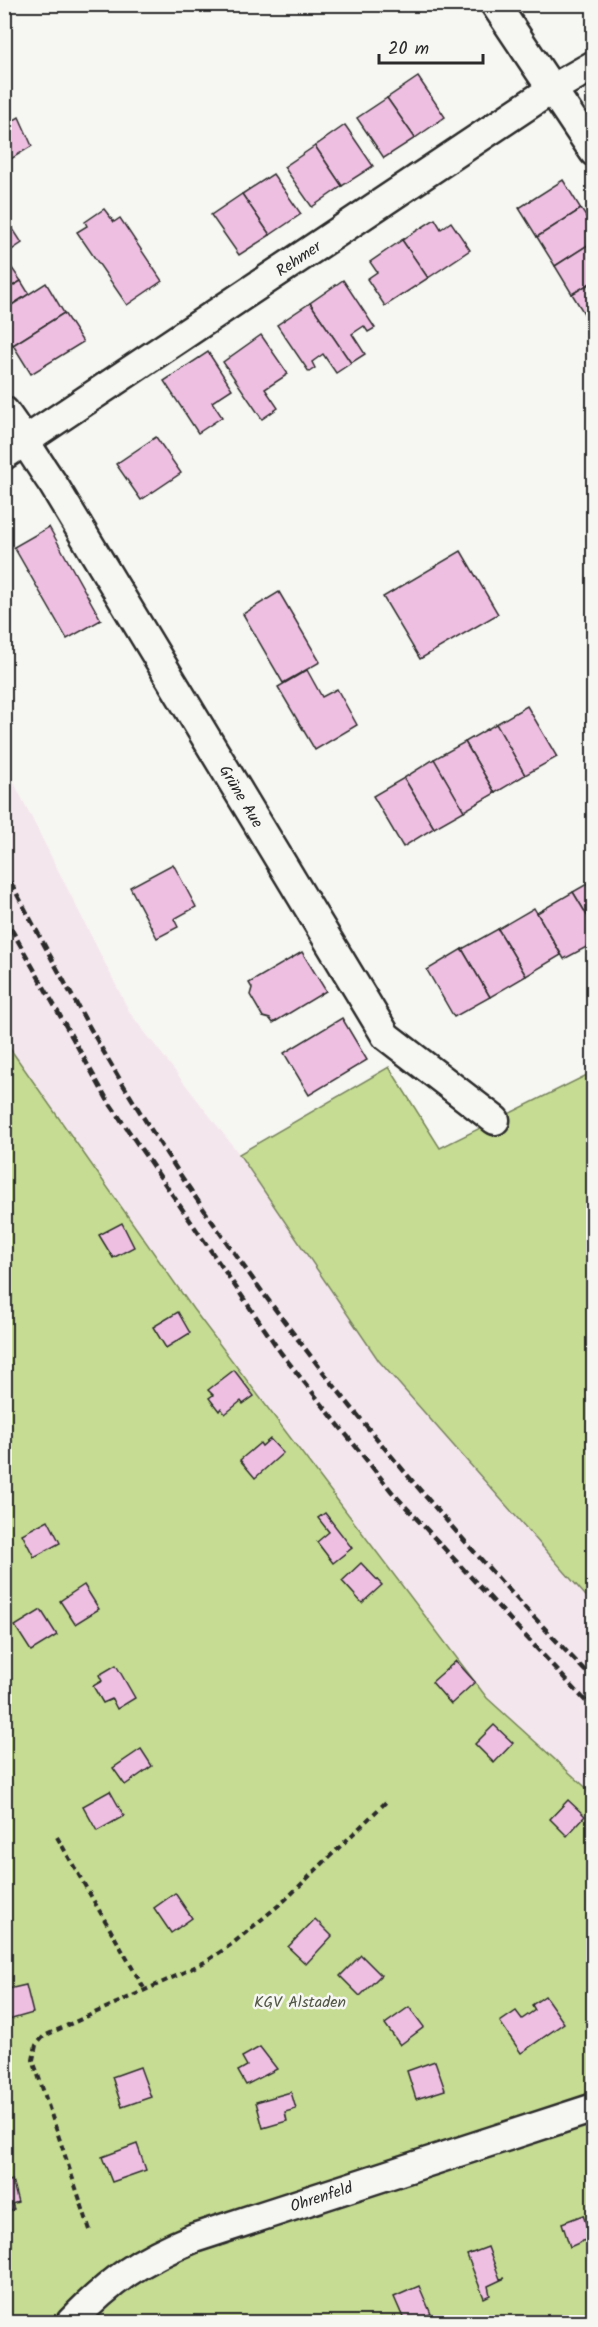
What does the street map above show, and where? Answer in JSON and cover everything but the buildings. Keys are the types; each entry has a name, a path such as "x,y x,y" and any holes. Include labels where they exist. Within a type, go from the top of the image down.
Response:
{"street":[{"path":"495,4 594,152"},
{"name":"Rehmer","path":"15,447 552,89 594,65"},
{"name":"Grüne Aue","path":"4,411 15,447 35,459 60,494 386,1036 495,1120"},
{"name":"Ohrenfeld","path":"70,2322 133,2267 176,2245 594,2108"}],"path":[{"path":"90,2230 33,2060 36,2045 44,2036 207,1961 256,1926 388,1800"},
{"path":"57,1837 145,1990"}],"shaded area":[{"path":"4,763 130,1013 239,1154 379,1361 593,1604 593,1794 487,1698 193,1309 5,1040"}],"green space":[{"name":"KGV Alstaden","path":"4,1040 193,1309 487,1698 593,1794 593,2322 5,2322"},
{"path":"389,1067 440,1148 593,1072 593,1604 379,1361 239,1154"}],"railway":[{"path":"4,870 127,1091 231,1248 286,1324 404,1471 529,1612 594,1680"},
{"path":"4,916 108,1101 281,1353 392,1492 594,1710"}]}
